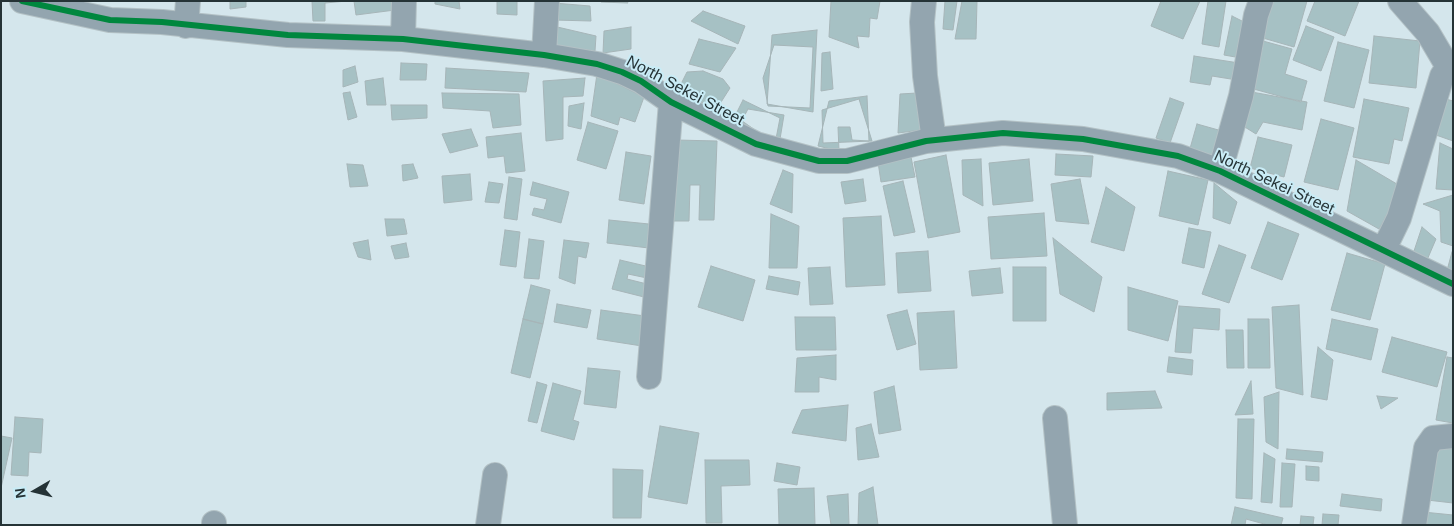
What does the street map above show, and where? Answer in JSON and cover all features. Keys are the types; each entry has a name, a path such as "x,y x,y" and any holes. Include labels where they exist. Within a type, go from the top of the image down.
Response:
{"street":[{"name":"North Sekei Street","path":"22,1 110,20 162,22 186,26 288,35 403,39 544,55 597,64 622,72 641,81 671,102 756,144 819,161 847,160 934,140 1003,133 1083,139 1178,156 1220,171 1453,284"},
{"path":"186,26 188,1"},
{"path":"403,39 404,1"},
{"path":"544,55 548,1"},
{"path":"924,1 922,22 925,76 934,140"},
{"path":"1220,171 1241,96 1256,15 1261,1"},
{"path":"1384,249 1399,218 1436,91 1450,66 1428,33 1400,1"},
{"path":"649,377 671,102"},
{"path":"1055,418 1064,525"},
{"path":"1414,525 1426,448 1433,438 1453,436"},
{"path":"488,525 495,475"}],"building":[{"path":"230,1 246,1 246,7 230,9"},
{"path":"312,1 347,1 325,3 325,21 313,21"},
{"path":"354,1 394,1 395,10 356,15"},
{"path":"435,1 459,1 460,9 435,4"},
{"path":"497,1 517,1 517,15 497,14"},
{"path":"627,1 628,3 601,2"},
{"path":"831,1 880,1 877,19 870,18 869,37 857,36 859,48 829,37"},
{"path":"945,1 957,1 953,30 943,29"},
{"path":"962,1 977,1 976,39 955,39"},
{"path":"1161,1 1200,1 1183,39 1151,26"},
{"path":"1208,1 1226,1 1219,47 1202,44"},
{"path":"1266,1 1307,1 1294,47 1256,36"},
{"path":"1315,1 1359,1 1345,36 1307,21"},
{"path":"554,3 590,6 591,21 554,20"},
{"path":"703,11 745,26 738,44 691,21"},
{"path":"1232,16 1248,24 1241,58 1224,55"},
{"path":"553,26 596,36 595,51 552,46"},
{"path":"1306,26 1334,37 1321,71 1293,60"},
{"path":"631,27 631,49 603,53 604,31"},
{"path":"817,30 813,112 767,104 772,35"},
{"path":"1374,36 1420,41 1416,88 1369,83"},
{"path":"699,39 736,48 720,72 689,64"},
{"path":"1263,41 1292,49 1285,74 1307,81 1301,102 1250,88"},
{"path":"1338,42 1369,50 1354,108 1324,101"},
{"path":"774,45 813,47 810,108 768,106 763,78"},
{"path":"830,52 833,89 821,91 822,53"},
{"path":"1194,56 1239,63 1237,80 1212,76 1210,85 1190,82"},
{"path":"401,63 427,64 426,80 400,80"},
{"path":"355,66 358,82 343,87 343,70"},
{"path":"446,68 529,73 526,92 445,88"},
{"path":"703,71 723,79 730,88 716,110 678,90 687,72"},
{"path":"597,74 644,97 635,122 620,117 618,125 591,116"},
{"path":"383,78 386,105 367,105 365,81"},
{"path":"585,78 583,96 563,97 563,139 546,141 543,81"},
{"path":"1246,91 1307,102 1302,130 1263,122 1256,134 1240,124"},
{"path":"350,92 357,117 348,120 343,93"},
{"path":"442,93 519,94 521,125 493,128 490,111 443,108"},
{"path":"917,93 921,130 898,133 900,94"},
{"path":"867,96 869,141 852,140 850,127 838,127 839,151 818,146 829,101"},
{"path":"1170,98 1184,103 1170,143 1156,138"},
{"path":"859,99 872,141 823,143 822,110"},
{"path":"1364,99 1409,108 1402,141 1394,139 1389,164 1353,157"},
{"path":"1446,99 1453,101 1453,141 1436,135"},
{"path":"743,100 780,118 775,144 735,116"},
{"path":"584,103 581,129 568,126 569,106"},
{"path":"391,105 427,105 427,118 392,120"},
{"path":"748,109 784,115 779,145 740,124"},
{"path":"1321,119 1354,128 1338,190 1304,182"},
{"path":"588,122 618,131 606,169 577,160"},
{"path":"1197,124 1222,131 1214,159 1189,152"},
{"path":"471,129 478,146 450,153 442,134"},
{"path":"521,133 525,171 506,173 504,156 488,158 486,137"},
{"path":"1258,137 1292,145 1284,177 1250,168"},
{"path":"676,140 717,141 714,220 699,220 700,185 690,185 689,221 673,221"},
{"path":"1440,143 1453,149 1453,190 1436,189"},
{"path":"626,152 651,156 644,204 619,200"},
{"path":"1056,154 1093,156 1091,177 1055,175"},
{"path":"946,155 960,232 928,238 914,162"},
{"path":"911,157 915,177 881,182 878,162"},
{"path":"981,159 983,206 963,195 962,160"},
{"path":"1029,159 1033,201 993,205 989,163"},
{"path":"1356,160 1402,187 1379,229 1347,211"},
{"path":"347,164 363,165 368,186 350,187"},
{"path":"413,164 418,178 403,181 402,165"},
{"path":"783,170 793,174 792,213 770,204"},
{"path":"1168,171 1208,180 1198,225 1159,216"},
{"path":"470,174 472,200 444,203 442,176"},
{"path":"509,177 522,179 517,220 504,218"},
{"path":"863,179 866,201 845,204 841,182"},
{"path":"1080,179 1089,224 1056,221 1051,184"},
{"path":"903,181 915,232 894,236 883,186"},
{"path":"489,182 503,184 499,203 485,202"},
{"path":"533,182 569,192 561,223 532,215 534,208 544,210 547,199 530,195"},
{"path":"1214,183 1237,202 1230,224 1213,218"},
{"path":"1106,187 1135,207 1124,251 1091,242"},
{"path":"1453,195 1453,246 1441,242 1440,211 1423,204"},
{"path":"1044,213 1047,256 991,259 988,217"},
{"path":"771,214 799,226 797,268 769,268"},
{"path":"881,216 885,285 846,287 843,218"},
{"path":"385,219 404,219 407,234 387,236"},
{"path":"609,220 659,225 657,249 607,243"},
{"path":"1268,222 1299,234 1282,280 1251,268"},
{"path":"1422,227 1436,239 1427,260 1414,251"},
{"path":"1189,228 1211,232 1204,268 1182,263"},
{"path":"505,230 520,232 516,267 500,265"},
{"path":"1053,238 1102,277 1094,312 1060,294"},
{"path":"529,239 544,241 539,279 524,278"},
{"path":"368,240 371,260 358,257 353,243"},
{"path":"564,240 589,243 586,258 578,256 575,284 559,278"},
{"path":"406,243 409,257 395,259 391,246"},
{"path":"1219,245 1246,255 1229,303 1202,294"},
{"path":"928,251 931,291 898,293 896,253"},
{"path":"1453,252 1453,280 1445,278"},
{"path":"1347,253 1385,264 1370,320 1331,310"},
{"path":"620,260 650,267 647,278 628,274 627,279 647,284 644,297 612,289"},
{"path":"711,266 755,280 743,321 698,307"},
{"path":"830,267 833,304 810,305 808,268"},
{"path":"1013,267 1046,267 1046,321 1013,321"},
{"path":"1000,268 1003,293 972,296 969,271"},
{"path":"769,276 800,282 798,295 766,289"},
{"path":"531,285 550,290 543,324 523,319"},
{"path":"1128,287 1178,301 1168,341 1128,330"},
{"path":"557,304 591,310 587,328 554,322"},
{"path":"1299,305 1303,395 1276,388 1272,307"},
{"path":"1179,306 1220,309 1219,330 1193,328 1191,353 1175,352"},
{"path":"601,310 645,316 642,346 597,339"},
{"path":"907,310 916,344 897,350 887,315"},
{"path":"954,311 957,368 920,370 917,313"},
{"path":"795,317 835,317 836,350 796,350"},
{"path":"523,319 543,324 530,378 511,373"},
{"path":"1248,319 1269,319 1270,368 1248,368"},
{"path":"1332,319 1378,329 1371,360 1326,349"},
{"path":"1226,330 1243,330 1244,368 1227,368"},
{"path":"1392,337 1447,352 1437,387 1382,372"},
{"path":"1318,347 1333,360 1327,400 1311,397"},
{"path":"836,355 836,380 819,377 819,392 795,392 797,358"},
{"path":"1169,357 1193,360 1192,375 1167,372"},
{"path":"1447,357 1453,358 1453,423 1436,420"},
{"path":"588,368 620,371 616,408 584,404"},
{"path":"1251,381 1253,414 1235,415"},
{"path":"537,382 547,385 537,423 528,421"},
{"path":"553,383 581,391 573,420 579,422 574,440 541,431"},
{"path":"894,386 901,430 879,434 874,392"},
{"path":"1155,391 1162,408 1107,410 1107,393"},
{"path":"1279,392 1278,449 1266,442 1264,397"},
{"path":"1377,396 1398,398 1381,409"},
{"path":"848,405 846,441 792,433 802,410"},
{"path":"15,417 43,419 41,453 29,452 28,476 11,475"},
{"path":"1238,419 1254,419 1252,499 1236,498"},
{"path":"871,424 879,457 858,460 856,428"},
{"path":"660,426 699,433 687,504 648,497"},
{"path":"1,436 12,438 1,488"},
{"path":"1433,445 1453,448 1453,503 1427,500"},
{"path":"1287,449 1323,452 1322,462 1286,459"},
{"path":"1264,453 1275,459 1272,503 1261,502"},
{"path":"705,460 749,460 750,485 721,486 722,523 706,523"},
{"path":"777,463 800,467 797,485 774,481"},
{"path":"1282,463 1295,464 1292,507 1280,507"},
{"path":"1306,466 1319,467 1319,481 1306,480"},
{"path":"613,469 643,470 641,518 613,518"},
{"path":"873,487 878,525 858,525 859,493"},
{"path":"814,488 815,525 779,525 778,489"},
{"path":"848,494 849,525 831,525 827,496"},
{"path":"1342,494 1382,499 1381,511 1340,506"},
{"path":"1235,507 1283,518 1281,525 1268,525 1246,519 1245,525 1231,525"},
{"path":"1423,512 1453,515 1452,525 1422,525"},
{"path":"1323,514 1339,515 1338,525 1322,525"},
{"path":"1301,516 1314,517 1313,525 1300,525"}],"cycle path":[{"path":"22,1 110,20 162,22 288,35 403,39 544,55 597,64 622,72 641,81 671,102 756,144 819,161 847,161 926,141 1003,133 1083,139 1178,156 1220,171 1453,284"}]}
